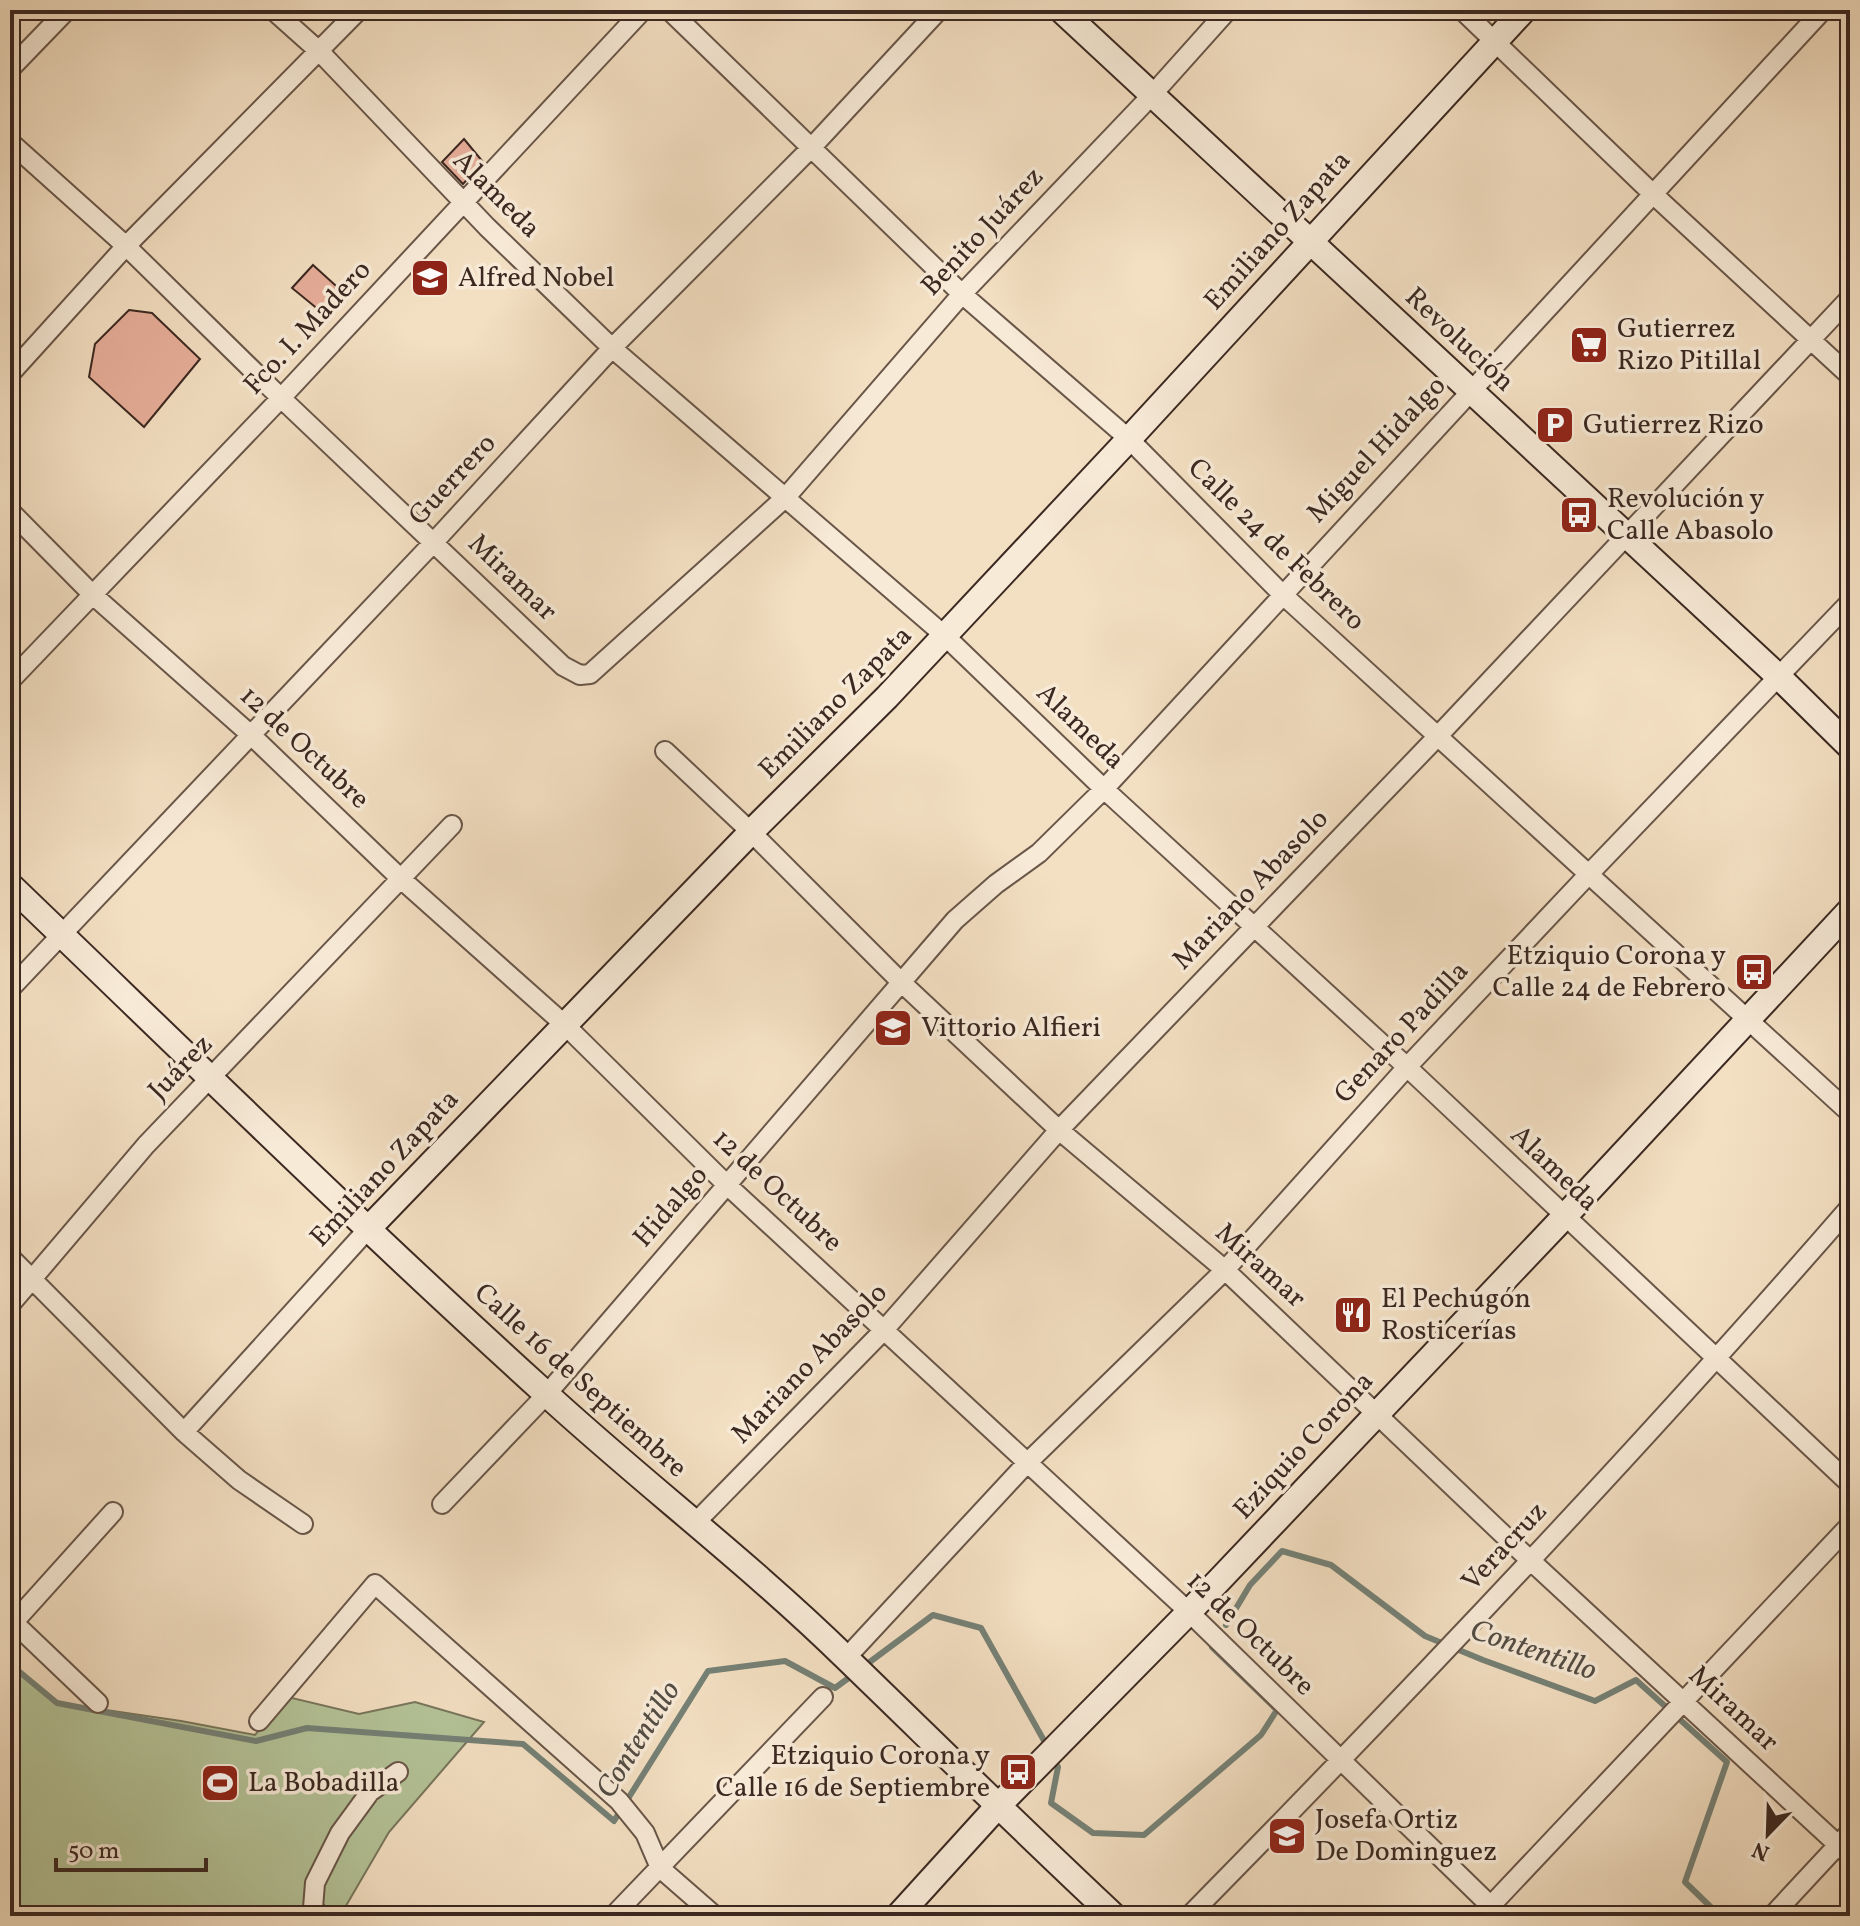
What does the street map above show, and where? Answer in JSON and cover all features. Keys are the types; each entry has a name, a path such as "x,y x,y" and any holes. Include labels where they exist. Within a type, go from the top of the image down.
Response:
{"street":[{"path":"10,69 67,10"},
{"name":"Alameda","path":"273,10 320,52 462,202 612,348 944,635 1104,789 1407,1067 1850,1484"},
{"path":"10,374 126,246 359,10"},
{"name":"Fco. I. Madero","path":"10,681 281,398 643,10"},
{"name":"Calle 24 de Febrero","path":"669,10 962,294 1129,439 1282,594 1850,1113"},
{"name":"Guerrero","path":"10,989 434,542 612,348 812,147 939,10"},
{"name":"Revolución","path":"1061,10 1779,677 1850,747"},
{"name":"Benito Juárez","path":"786,497 962,294 1151,96 1228,10"},
{"path":"1462,10 1654,195 1850,376"},
{"name":"Emiliano Zapata","path":"184,1432 368,1229 751,832 887,697 1524,10"},
{"name":"Miguel Hidalgo","path":"1104,789 1823,10"},
{"name":"Miramar","path":"10,142 126,246 563,666 580,675 590,674 786,497"},
{"name":"Mariano Abasolo","path":"695,1523 884,1330 1059,1130 1437,737 1850,298"},
{"name":"12 de Octubre","path":"10,511 93,595 251,735 400,878 565,1025 727,1185 1189,1612 1342,1761 1491,1913"},
{"name":"Genaro Padilla","path":"846,1658 1026,1464 1225,1270 1407,1067 1850,602"},
{"name":"Miramar","path":"665,751 902,983 1059,1130 1225,1270 1684,1703 1846,1844"},
{"name":"Hidalgo","path":"442,1504 546,1395 955,920 996,884 1039,853 1104,789"},
{"name":"Juárez","path":"10,1305 146,1145 452,825"},
{"name":"Calle 16 de Septiembre","path":"10,885 208,1079 368,1229 546,1395 846,1658 997,1807 1114,1916"},
{"name":"Eziquio Corona","path":"898,1916 997,1807 1189,1612 1564,1217 1850,910"},
{"name":"Veracruz","path":"1189,1916 1342,1761 1531,1561 1717,1360 1850,1207"},
{"path":"10,1257 184,1432 239,1480 303,1524"},
{"path":"98,1703 12,1620 113,1512"},
{"path":"1491,1913 1850,1525"},
{"path":"259,1721 375,1584 619,1801 645,1833 660,1868 715,1916"},
{"path":"613,1916 823,1697"},
{"path":"321,1916 313,1908 315,1883 340,1833 370,1792 398,1772"},
{"path":"1772,1916 1846,1844"}],"green space":[{"name":"La Bobadilla","path":"10,1664 58,1703 255,1735 288,1697 359,1714 415,1702 484,1722 389,1832 340,1916 10,1916"}],"building":[{"path":"464,139 483,162 463,184 442,162"},
{"path":"313,265 345,294 325,315 292,288"},
{"path":"129,310 152,313 200,359 144,427 89,377 95,344"}],"waterway":[{"name":"Contentillo","path":"1226,1625 1250,1585 1282,1551 1331,1565 1425,1636 1595,1701 1636,1680 1727,1762 1685,1882 1720,1916"},
{"name":"Contentillo","path":"863,1667 933,1615 981,1628 1047,1746"},
{"name":"Contentillo","path":"1054,1760 1058,1767 1051,1803 1093,1833 1144,1835 1261,1735 1277,1710 1212,1647"},
{"name":"Contentillo","path":"10,1664 57,1703 256,1741 307,1728 523,1744 614,1821 708,1671 785,1661 835,1688 854,1674"}],"place":[{"name":"Alfred Nobel","path":"430,278"},
{"name":"Gutierrez Rizo Pitillal","path":"1589,345"},
{"name":"Gutierrez Rizo","path":"1555,425"},
{"name":"Revolución y Calle Abasolo","path":"1579,515"},
{"name":"Etziquio Corona y Calle 24 de Febrero","path":"1754,972"},
{"name":"Vittorio Alfieri","path":"893,1028"},
{"name":"El Pechugón Rosticerías","path":"1353,1315"},
{"name":"Etziquio Corona y Calle 16 de Septiembre","path":"1018,1772"},
{"name":"La Bobadilla","path":"220,1783"},
{"name":"Josefa Ortiz De Dominguez","path":"1287,1836"}]}
